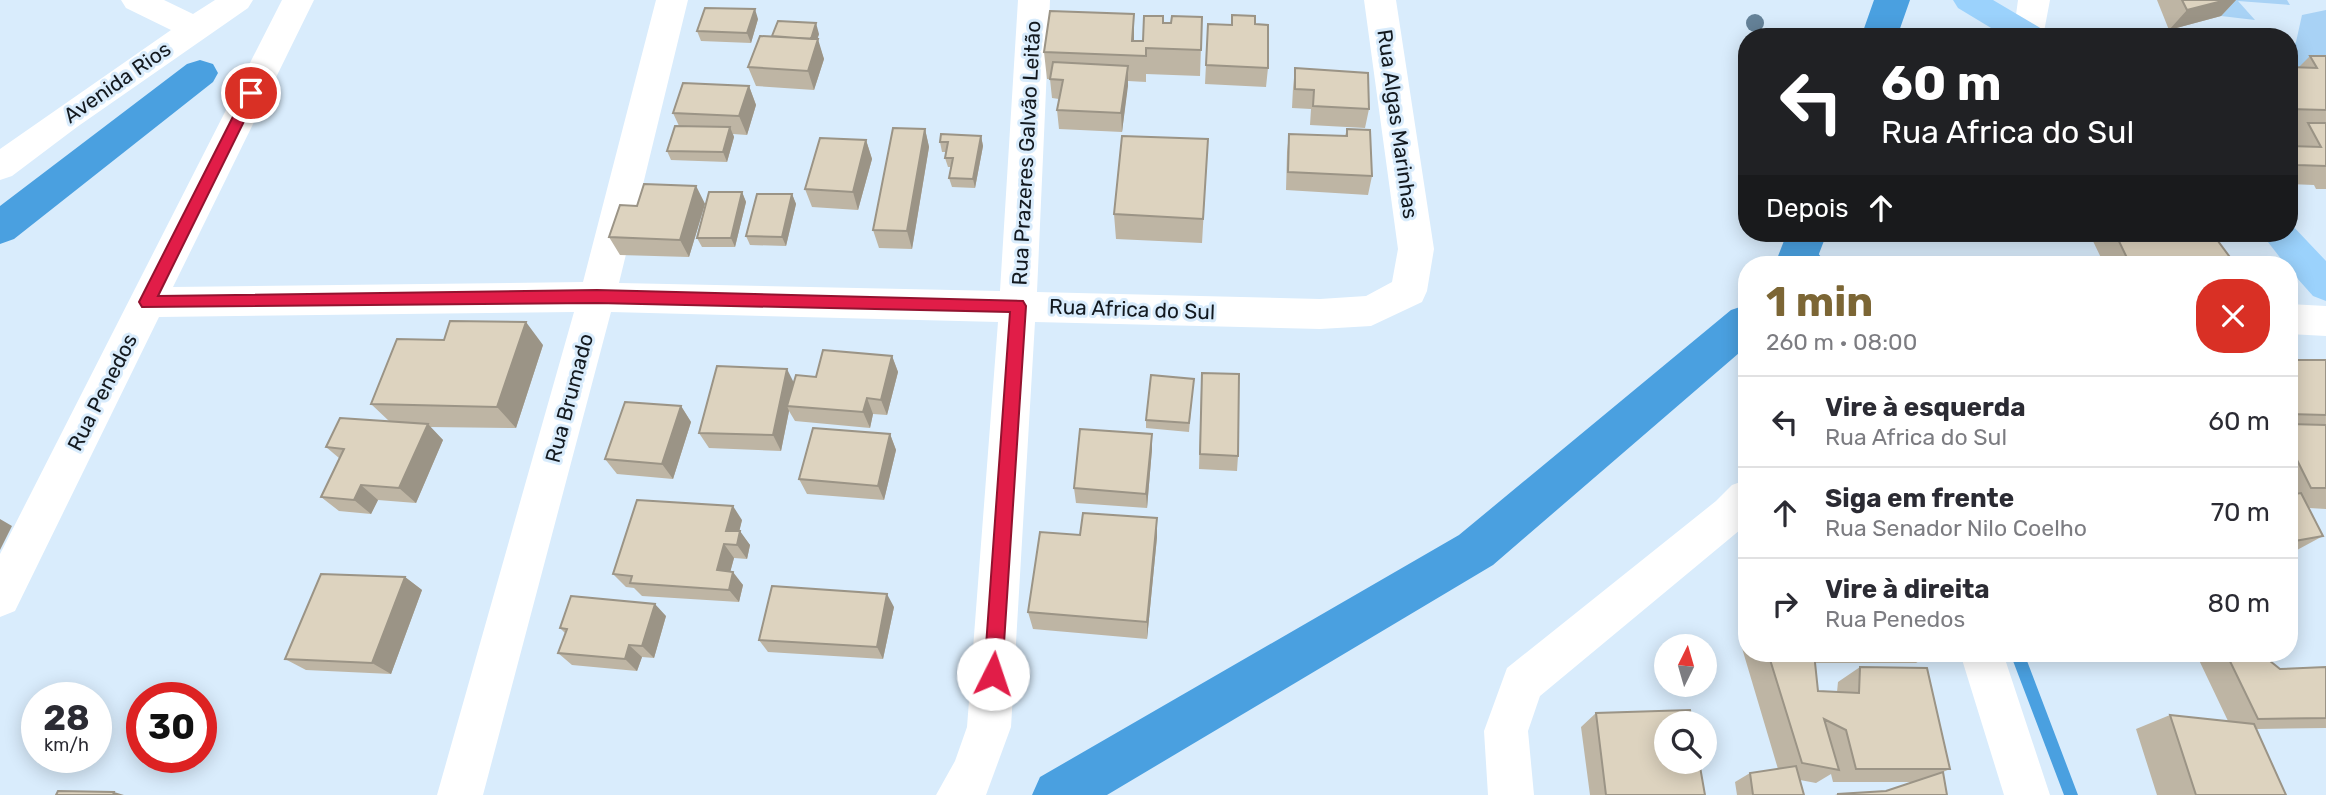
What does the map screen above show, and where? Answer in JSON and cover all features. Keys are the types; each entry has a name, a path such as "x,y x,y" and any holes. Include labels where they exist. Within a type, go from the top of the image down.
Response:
{"main road":[{"path":"1971,2 2016,28"},
{"path":"2287,242 2326,286"}],"street":[{"path":"137,0 194,27"},
{"name":"Avenida Rios","path":"0,167 194,27 237,0"},
{"name":"Rua Penedos","path":"0,597 298,0"},
{"name":"Rua Brumado","path":"460,795 597,297 672,0"},
{"name":"Rua Prazeres Galvão Leitão","path":"959,795 972,774 989,727 1018,306 1034,0"},
{"name":"Rua Algas Marinhas","path":"1380,0 1416,249"},
{"path":"2031,28 2034,0"},
{"name":"Rua Africa do Sul","path":"147,302 597,297 1320,314 1371,311 1409,291 1416,249"},
{"path":"2298,319 2326,321"},
{"path":"1511,795 1506,731 1522,683 1738,506"},
{"path":"1985,662 2027,795"}],"shaded area":[{"path":"2214,0 2287,0 2290,5 2238,1 2255,20 2221,16"},
{"path":"2326,10 2326,85 2298,77 2298,33 2302,15"}],"building":[{"path":"2182,0 2226,0 2187,10"},
{"path":"705,8 755,9 747,33 697,31"},
{"path":"1050,11 1134,14 1132,41 1143,41 1144,16 1163,16 1163,23 1171,23 1172,16 1202,17 1201,50 1146,48 1146,56 1044,52"},
{"path":"1232,15 1255,16 1255,24 1268,25 1268,68 1206,65 1208,24 1232,25"},
{"path":"778,21 816,23 811,39 772,36"},
{"path":"760,36 818,39 808,71 748,67"},
{"path":"2310,56 2326,56 2326,110 2298,109 2298,67 2317,68"},
{"path":"1053,62 1128,66 1121,113 1057,110 1063,80 1050,79"},
{"path":"1295,68 1368,73 1369,109 1313,106 1314,90 1295,89"},
{"path":"683,83 749,86 739,116 673,113"},
{"path":"2308,123 2326,123 2326,166 2298,165 2298,146 2321,147"},
{"path":"675,126 730,127 723,152 667,151"},
{"path":"893,128 925,129 907,231 873,230"},
{"path":"1347,129 1370,130 1372,176 1288,172 1289,134 1347,136"},
{"path":"941,134 981,136 973,179 949,178 953,158 945,158 948,142 940,142"},
{"path":"1122,136 1208,139 1203,219 1114,214"},
{"path":"820,138 866,140 853,192 805,189"},
{"path":"644,184 696,186 680,240 609,237 620,205 637,206"},
{"path":"709,192 742,192 731,238 697,238"},
{"path":"757,194 792,194 782,237 746,236"},
{"path":"2119,242 2219,242 2229,256 2126,256"},
{"path":"450,321 526,322 497,407 371,404 397,339 444,340"},
{"path":"823,350 892,356 881,400 867,398 863,412 787,406 796,375 816,377"},
{"path":"2298,360 2326,360 2326,415 2298,414"},
{"path":"717,366 787,369 773,435 699,433"},
{"path":"1202,373 1239,374 1238,456 1200,454"},
{"path":"1151,375 1194,379 1189,423 1146,420"},
{"path":"625,402 681,406 662,464 605,459"},
{"path":"340,418 428,424 399,488 361,485 354,500 321,497 344,449 326,447"},
{"path":"2298,424 2326,425 2326,488 2311,488 2298,462"},
{"path":"813,428 890,434 878,486 799,479"},
{"path":"1080,429 1152,434 1146,494 1074,488"},
{"path":"2301,493 2323,536 2298,540 2298,494"},
{"path":"637,500 733,506 726,531 740,531 737,545 724,544 717,570 733,572 729,590 630,583 632,576 613,574"},
{"path":"1083,513 1157,518 1147,622 1028,612 1040,532 1080,535"},
{"path":"321,574 405,577 372,663 285,659"},
{"path":"772,586 887,594 877,647 759,640"},
{"path":"571,596 655,604 642,646 629,645 625,659 558,653 567,629 560,628"},
{"path":"1771,662 1815,662 1818,691 1859,693 1860,667 1927,668 1950,769 1856,769 1846,730 1824,719 1839,770 1802,763"},
{"path":"2230,662 2271,662 2280,669 2326,667 2326,718 2258,719"},
{"path":"1654,711 1654,774 1701,774 1705,795 1606,795 1596,713"},
{"path":"2170,715 2254,724 2286,795 2196,795"},
{"path":"1796,766 1804,795 1753,795 1750,773"},
{"path":"1943,772 1947,795 1838,795 1886,791"},
{"path":"58,791 114,792 113,795 56,795"}],"waterway":[{"path":"1882,28 1892,0"},
{"path":"0,228 200,73"},
{"path":"1798,256 1804,242"},
{"path":"1803,245 1814,256"},
{"path":"1058,795 1476,550 1738,329"},
{"path":"2020,662 2071,795"}],"route":[{"path":"251,93 147,302 597,297 1018,306 993,674"}]}
